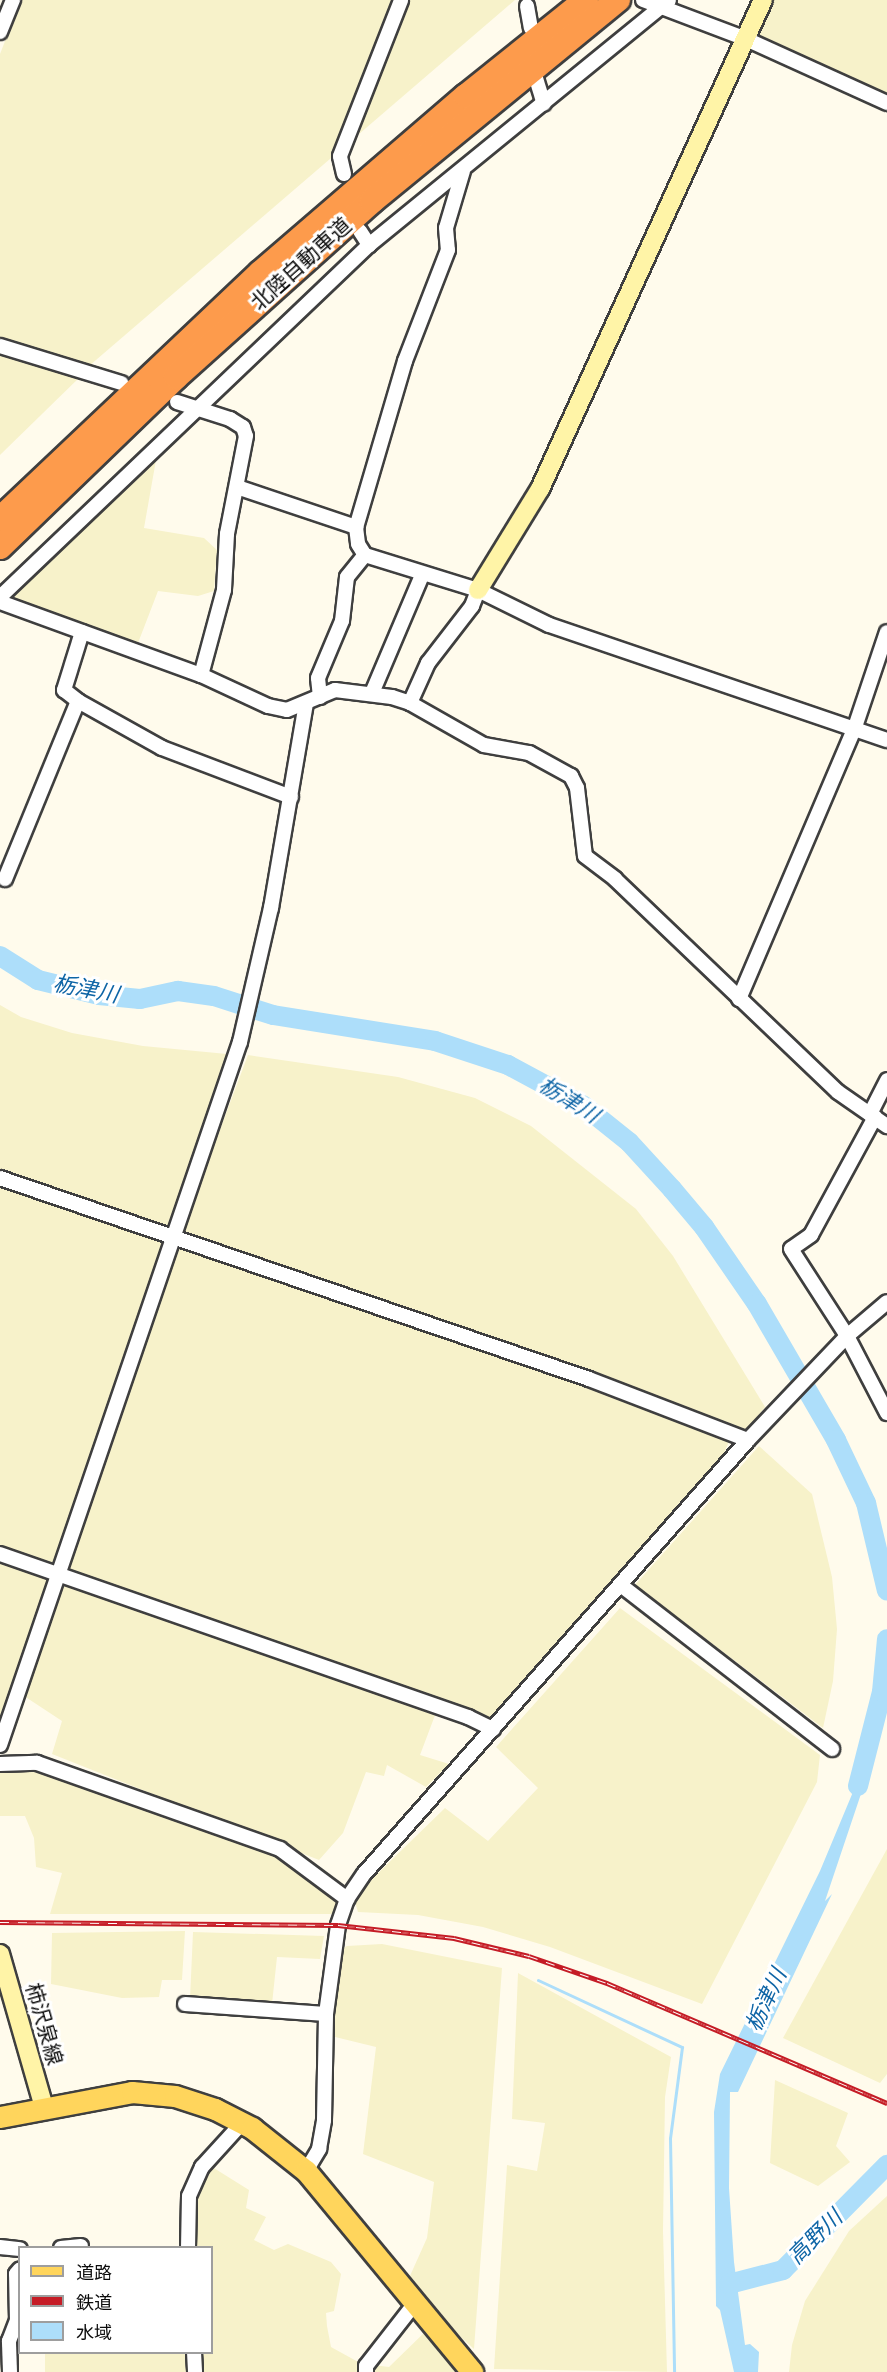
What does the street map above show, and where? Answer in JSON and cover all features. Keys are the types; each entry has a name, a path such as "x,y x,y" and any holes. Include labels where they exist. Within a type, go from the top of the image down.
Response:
{"highway":[{"name":"北陸自動車道","path":"0,519 269,266 466,96 586,0"},
{"name":"北陸自動車道","path":"0,547 176,377 336,233 618,0"}],"main road":[{"path":"0,2117 132,2092 175,2096 242,2123 283,2149 306,2171 416,2302 471,2372"}],"street":[{"path":"0,32 13,0"},
{"path":"344,174 340,156 400,0"},
{"path":"643,0 665,3 887,103"},
{"path":"410,703 428,663 472,606 478,590 540,489 763,0"},
{"path":"665,3 463,171 369,245 195,408 0,599 82,632 201,675 268,706 286,710 306,704 335,690 372,693 410,703 484,745 529,753 571,776 577,788 585,856 615,879 838,1092 887,1126"},
{"path":"527,6 531,28"},
{"path":"535,75 544,104"},
{"path":"463,171 446,228 448,250 405,361 356,527 358,544 365,555 422,575 478,590 549,625 855,727 887,740"},
{"path":"360,231 369,245"},
{"path":"0,346 121,382"},
{"path":"177,402 243,427 246,436 227,534 224,590 201,675"},
{"path":"237,487 356,527"},
{"path":"320,697 318,678 342,621 347,577 365,555"},
{"path":"372,693 422,575"},
{"path":"82,632 64,690 78,701 162,748 291,797"},
{"path":"739,999 855,727 887,632"},
{"path":"5,879 78,701"},
{"path":"0,1745 240,1042 256,983 306,704"},
{"path":"887,1080 873,1115 811,1235 791,1249 847,1336 887,1413"},
{"path":"0,1178 589,1379 748,1440"},
{"path":"306,2171 319,2149 324,2120 326,2014 338,1925 347,1899 364,1874 622,1586 748,1440 847,1336 887,1302"},
{"path":"0,1554 468,1717 492,1730"},
{"path":"622,1586 832,1749"},
{"path":"0,1764 38,1763 280,1849 347,1899"},
{"name":"柿沢泉線","path":"0,1954 44,2107"},
{"path":"185,2004 326,2014"},
{"path":"188,2246 189,2196 202,2167 242,2123"},
{"path":"0,2247 18,2249"},
{"path":"10,2372 9,2341 17,2320 16,2274 18,2272"},
{"path":"366,2372 366,2366 416,2302"},
{"path":"194,2354 195,2372"}],"shaded area":[{"path":"21,0 515,0 89,366 0,339 0,54"},
{"path":"770,0 887,0 887,94 753,35"},
{"path":"0,351 82,375 0,455"},
{"path":"156,460 144,528 204,538 217,550 214,591 198,596 158,591 138,643 14,599 16,592"},
{"path":"0,1005 21,1017 72,1033 143,1046 227,1054 211,1115 171,1229 0,1171"},
{"path":"248,1055 398,1077 475,1098 531,1126 636,1209 673,1256 765,1407 747,1430 181,1233"},
{"path":"0,1182 166,1241 56,1566 0,1546"},
{"path":"175,1243 731,1437 721,1460 493,1721 65,1570"},
{"path":"759,1446 812,1494 832,1577 837,1629 833,1681 823,1728 635,1585"},
{"path":"0,1561 51,1578 0,1725"},
{"path":"60,1580 437,1710 420,1755 449,1764 426,1787 387,1765 384,1776 366,1772 343,1833 319,1860 52,1754 62,1721 21,1694"},
{"path":"620,1608 820,1755 817,1782 702,2004 550,1947 483,1927 418,1915 358,1912 355,1902 373,1878 445,1808 488,1841 538,1788 496,1747"},
{"path":"37,1768 279,1852 339,1899 334,1914 50,1914 62,1873 36,1867 34,1838 25,1816 0,1816 0,1769"},
{"path":"887,1849 887,2074 880,2083 783,2038"},
{"path":"185,1931 182,1980 162,1980 159,1997 122,1998 51,1984 52,1933"},
{"path":"193,1932 324,1936 320,1959 277,1957 272,2004 190,1999"},
{"path":"382,1944 502,1968 474,2349 454,2331 409,2278 427,2238 434,2182 363,2154 376,2047 327,2035 340,1950 347,1946"},
{"path":"518,1973 671,2057 665,2097 663,2231 667,2372 494,2369 507,2165 537,2171 545,2123 512,2119"},
{"path":"775,2080 848,2113 836,2146 850,2162 818,2186 770,2163"},
{"path":"209,2165 249,2190 246,2208 266,2217 254,2240 274,2250 288,2244 331,2262 341,2274 334,2311 326,2313 331,2347 360,2363 360,2372 198,2372 197,2354 213,2354 213,2246 192,2246 193,2197"},
{"path":"887,2196 887,2372 789,2372 792,2345 805,2301 849,2231"},
{"path":"428,2329 463,2372 373,2372 373,2365 389,2367"},
{"path":"45,2354 189,2354 189,2372 45,2372"}],"water":[{"path":"873,1744 867,1776 825,1901 832,1894 738,2092 730,2092 729,2188 734,2262 745,2345 750,2344 759,2352 758,2372 734,2372 720,2310 716,2306 714,2112 720,2074 820,1871"}],"waterway":[{"name":"栃津川","path":"0,956 38,980 99,995 140,999 178,991 214,996 273,1015 435,1041 508,1065 584,1106 629,1142 672,1189 704,1227 757,1304 836,1440 866,1503 887,1591"},
{"name":"栃津川","path":"858,1786 882,1692 887,1639"},
{"path":"538,1980 682,2047 670,2138 674,2372"},
{"name":"高野川","path":"729,2284 783,2270 887,2165"}],"railway":[{"path":"0,1922 338,1925 454,1938 529,1956 607,1983 887,2103"}]}
